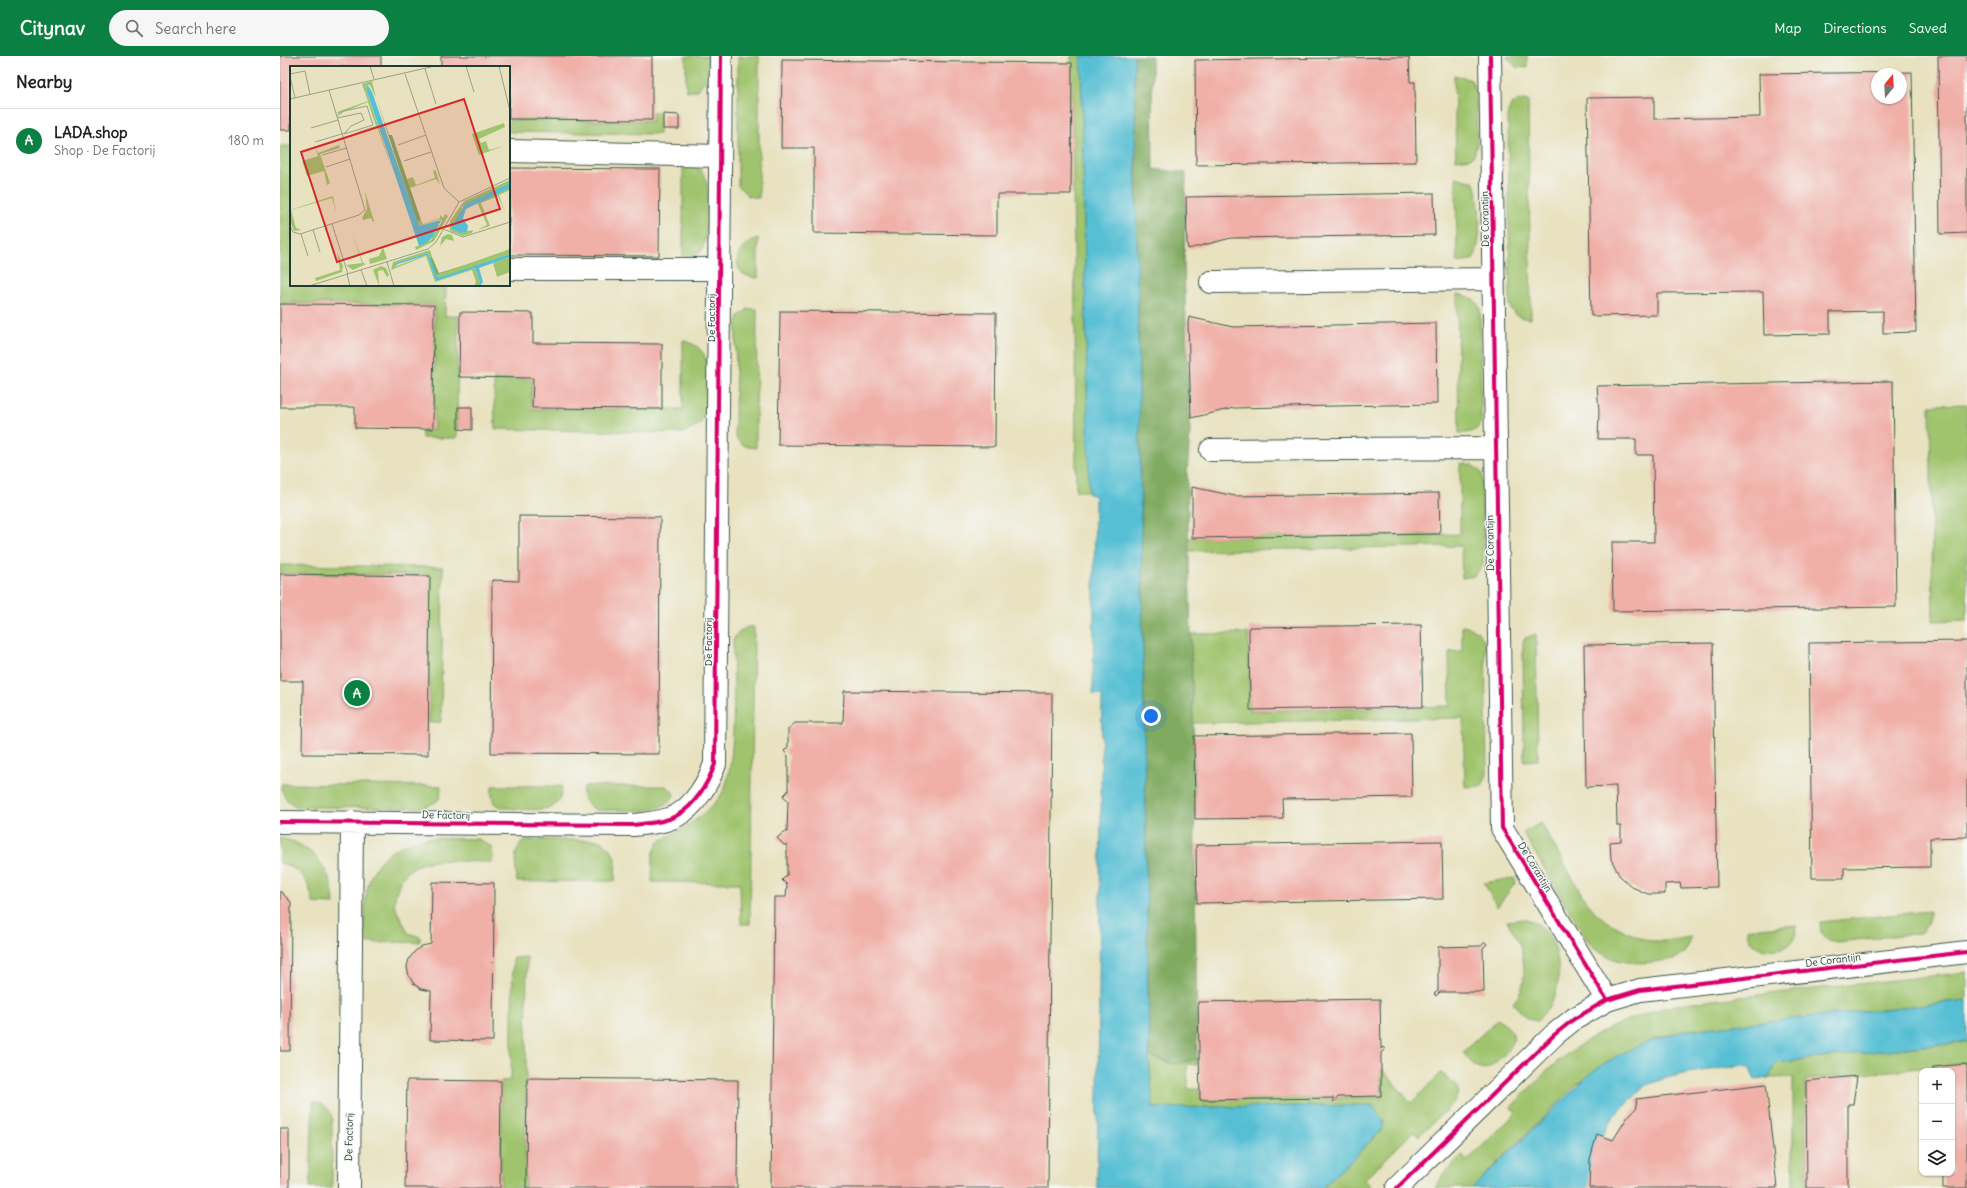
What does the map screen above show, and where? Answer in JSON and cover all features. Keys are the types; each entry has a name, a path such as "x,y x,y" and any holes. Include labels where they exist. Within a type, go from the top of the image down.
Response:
{"street":[{"name":"De Factorij","path":"280,822 633,825 660,822 676,816 687,808 703,789 715,764 721,56"},
{"name":"De Corantijn","path":"1490,56 1502,828 1607,1000"},
{"path":"510,151 720,156"},
{"path":"510,269 719,270"},
{"path":"1211,282 1494,279"},
{"path":"1211,450 1496,448"},
{"name":"De Factorij","path":"349,1188 352,822"},
{"name":"De Corantijn","path":"1397,1188 1554,1035 1574,1019 1607,1000 1640,990 1967,952"}],"green space":[{"path":"686,56 708,56 708,77 696,91 686,91"},
{"path":"738,56 759,56 759,198 748,196 738,186"},
{"path":"1071,56 1081,56 1089,491 1076,491"},
{"path":"1134,56 1152,56 1153,169 1186,173 1184,266 1190,433 1187,474 1194,761 1197,1059 1174,1064 1149,1056"},
{"path":"1506,56 1527,56 1527,68 1516,67"},
{"path":"1454,75 1471,80 1476,91 1477,144 1474,155 1471,158 1456,160"},
{"path":"1522,100 1528,101 1531,319 1519,316 1514,313 1510,307 1508,115 1511,104"},
{"path":"653,112 659,112 659,134 510,132 510,120 652,121"},
{"path":"280,146 290,146 290,286 446,286 445,316 458,316 457,438 422,438 422,430 434,430 435,305 280,303"},
{"path":"683,167 694,167 699,169 706,179 707,188 708,212 706,236 701,252 692,257 683,257"},
{"path":"1456,177 1473,182 1478,198 1480,222 1476,254 1472,260 1457,262"},
{"path":"758,238 758,278 748,276 742,272 738,267 737,260 739,253 744,247"},
{"path":"1457,294 1471,298 1476,302 1480,309 1481,420 1476,429 1463,433 1459,433"},
{"path":"748,309 757,309 756,448 748,447 739,442 735,431 736,324 739,316"},
{"path":"683,340 697,347 706,359 706,410 701,422 693,429 682,433 495,429 494,379 532,379 532,409 683,409"},
{"path":"1967,404 1967,620 1933,621 1930,405"},
{"path":"1460,463 1472,465 1482,473 1483,565 1474,576 1462,578 1461,546 1188,551 1188,538 1460,534"},
{"path":"280,565 443,567 441,722 429,723 429,575 280,574"},
{"path":"1462,625 1477,631 1485,642 1487,774 1482,786 1465,787 1463,718 1193,723 1190,634 1248,633 1250,711 1450,706 1449,652 1462,651"},
{"path":"747,627 754,627 750,924 741,924 740,883 652,882 653,855 658,842 700,817 721,795 726,783 730,765 732,744 734,697 733,640 736,635"},
{"path":"1536,634 1538,760 1524,761 1523,643 1525,638"},
{"path":"281,784 441,786 440,798 436,802 422,808 298,807 291,804 286,798"},
{"path":"492,786 562,786 562,792 558,802 550,808 534,810 515,809 506,808 495,804 492,798"},
{"path":"585,786 666,786 673,792 674,796 663,806 647,810 597,810 590,806 583,797 583,789"},
{"path":"1541,823 1585,900 1595,912 1606,921 1637,937 1650,941 1665,941 1691,937 1686,950 1678,957 1673,959 1634,963 1616,960 1607,956 1591,945 1523,833"},
{"path":"280,838 292,841 302,846 319,861 330,881 334,904 313,903 310,889 303,877 294,869 280,863"},
{"path":"427,838 478,839 492,847 493,859 491,862 426,862 415,867 405,875 398,887 394,905 408,933 420,937 420,942 364,943 367,889 379,862 391,852 406,844"},
{"path":"526,840 597,840 609,847 614,856 616,867 615,881 517,882 515,864 516,853 521,843"},
{"path":"1514,878 1516,882 1497,907 1484,883"},
{"path":"1929,911 1929,923 1920,933 1837,942 1828,940 1821,932 1820,922"},
{"path":"1526,919 1537,923 1545,931 1556,950 1558,962 1558,985 1555,995 1545,1012 1537,1021 1527,1019 1513,1003 1523,985 1524,963 1519,942 1507,921"},
{"path":"1797,925 1796,934 1793,941 1787,946 1777,949 1761,948 1753,944 1748,935 1747,929"},
{"path":"527,957 525,1188 501,1188 501,1081 511,1080 513,958"},
{"path":"1967,972 1967,1000 1688,1030 1653,1039 1577,1084 1472,1188 1435,1188 1444,1174 1462,1155 1467,1161 1517,1112 1511,1107 1539,1078 1572,1051 1618,1024 1651,1012 1686,1003"},
{"path":"1498,1019 1512,1032 1514,1037 1513,1042 1502,1057 1489,1068 1484,1069 1477,1067 1463,1052"},
{"path":"1967,1041 1967,1063 1805,1080 1807,1188 1793,1188 1793,1077 1770,1078 1774,1063"},
{"path":"1149,1056 1174,1064 1197,1059 1197,1065 1187,1064 1188,1089 1199,1089 1200,1100 1333,1098 1332,1099 1334,1102 1338,1098 1382,1097 1381,1068 1411,1103 1441,1073 1456,1084 1458,1091 1456,1100 1419,1136 1413,1132 1364,1180 1370,1185 1367,1188 1322,1188 1382,1130 1372,1105 1153,1108"},
{"path":"313,1101 325,1106 332,1117 332,1188 310,1188"}],"water":[{"path":"1081,56 1134,56 1149,1056 1153,1108 1372,1105 1384,1121 1382,1130 1322,1188 1097,1188 1102,695 1093,694 1095,496 1089,494"},
{"path":"1967,1000 1967,1041 1775,1063 1770,1078 1754,1079 1751,1068 1745,1065 1687,1073 1663,1079 1645,1086 1614,1116 1602,1136 1594,1160 1594,1188 1472,1188 1593,1071 1615,1057 1650,1041 1688,1030"}],"building":[{"path":"280,56 381,56 381,66 290,66 290,130 280,130"},
{"path":"441,56 652,56 652,120 510,119 510,66 441,66"},
{"path":"1938,56 1967,56 1967,233 1940,234"},
{"path":"1409,57 1410,82 1415,82 1416,162 1196,165 1195,60"},
{"path":"782,60 1072,63 1071,194 997,194 997,235 814,233 814,148 781,148"},
{"path":"1907,72 1912,72 1916,332 1883,333 1883,311 1830,312 1830,334 1764,335 1763,292 1657,293 1657,315 1591,316 1587,98 1654,97 1654,119 1760,117 1759,74 1871,73 1871,104 1907,104"},
{"path":"663,114 679,115 679,129 663,129"},
{"path":"510,168 660,169 659,256 510,255"},
{"path":"1434,193 1435,235 1231,238 1188,249 1186,197"},
{"path":"280,304 434,305 433,429 355,428 355,407 280,407"},
{"path":"780,311 996,313 995,447 778,445"},
{"path":"460,312 533,313 533,343 662,344 662,409 532,408 533,378 459,377"},
{"path":"1189,317 1233,327 1436,323 1437,404 1234,408 1191,418"},
{"path":"1893,381 1896,607 1613,611 1612,542 1654,542 1653,455 1636,455 1636,439 1598,439 1599,412 1597,386"},
{"path":"458,407 472,407 472,430 458,429"},
{"path":"1192,487 1235,496 1439,493 1440,534 1192,538"},
{"path":"519,516 660,517 659,754 491,753 492,580 519,581"},
{"path":"280,574 430,576 428,755 302,754 303,681 280,681"},
{"path":"1421,625 1423,707 1250,710 1249,627"},
{"path":"1967,641 1967,837 1930,838 1930,867 1844,868 1844,878 1812,878 1809,643"},
{"path":"1713,643 1717,887 1681,888 1680,883 1665,884 1665,894 1648,894 1632,887 1619,875 1611,859 1610,842 1621,841 1621,826 1617,826 1616,786 1586,787 1584,645"},
{"path":"844,691 1052,693 1048,1188 771,1188 774,897 786,897 787,885 782,880 787,875 787,845 784,845 777,838 784,832 787,832 788,800 783,796 788,791 788,756 784,751 788,747 788,729 795,723 843,723"},
{"path":"1411,733 1412,797 1282,799 1283,818 1195,819 1194,736"},
{"path":"1442,841 1443,899 1197,903 1196,845"},
{"path":"432,882 494,883 493,1041 430,1040 431,991 421,989 414,984 409,976 407,967 409,959 415,951 422,946 431,944"},
{"path":"280,891 291,902 290,1051 280,1051"},
{"path":"1485,942 1487,944 1483,948 1484,992 1440,992 1436,996 1434,994 1438,991 1438,947 1481,946"},
{"path":"1380,999 1381,1049 1383,1047 1385,1049 1381,1053 1381,1096 1338,1097 1334,1102 1332,1100 1334,1098 1200,1100 1198,1002"},
{"path":"1967,1064 1967,1188 1943,1188 1943,1176 1955,1176 1955,1068 1933,1067"},
{"path":"1857,1076 1853,1104 1848,1104 1848,1188 1807,1188 1806,1081"},
{"path":"527,1078 738,1080 737,1188 526,1188"},
{"path":"407,1080 501,1081 500,1188 405,1188"},
{"path":"1766,1084 1777,1188 1589,1188 1590,1159 1597,1134 1613,1140 1627,1118 1637,1107 1636,1099"},
{"path":"280,1129 289,1129 289,1188 280,1188"}],"cycle path":[{"path":"280,822 633,825 660,821 676,816 683,812 695,800 705,786 715,764 721,56"},
{"path":"1490,56 1502,828 1607,1000"},
{"path":"1397,1188 1554,1035 1574,1019 1607,1000 1640,990 1967,952"}],"place":[{"name":"LADA.shop","path":"357,693"}]}
